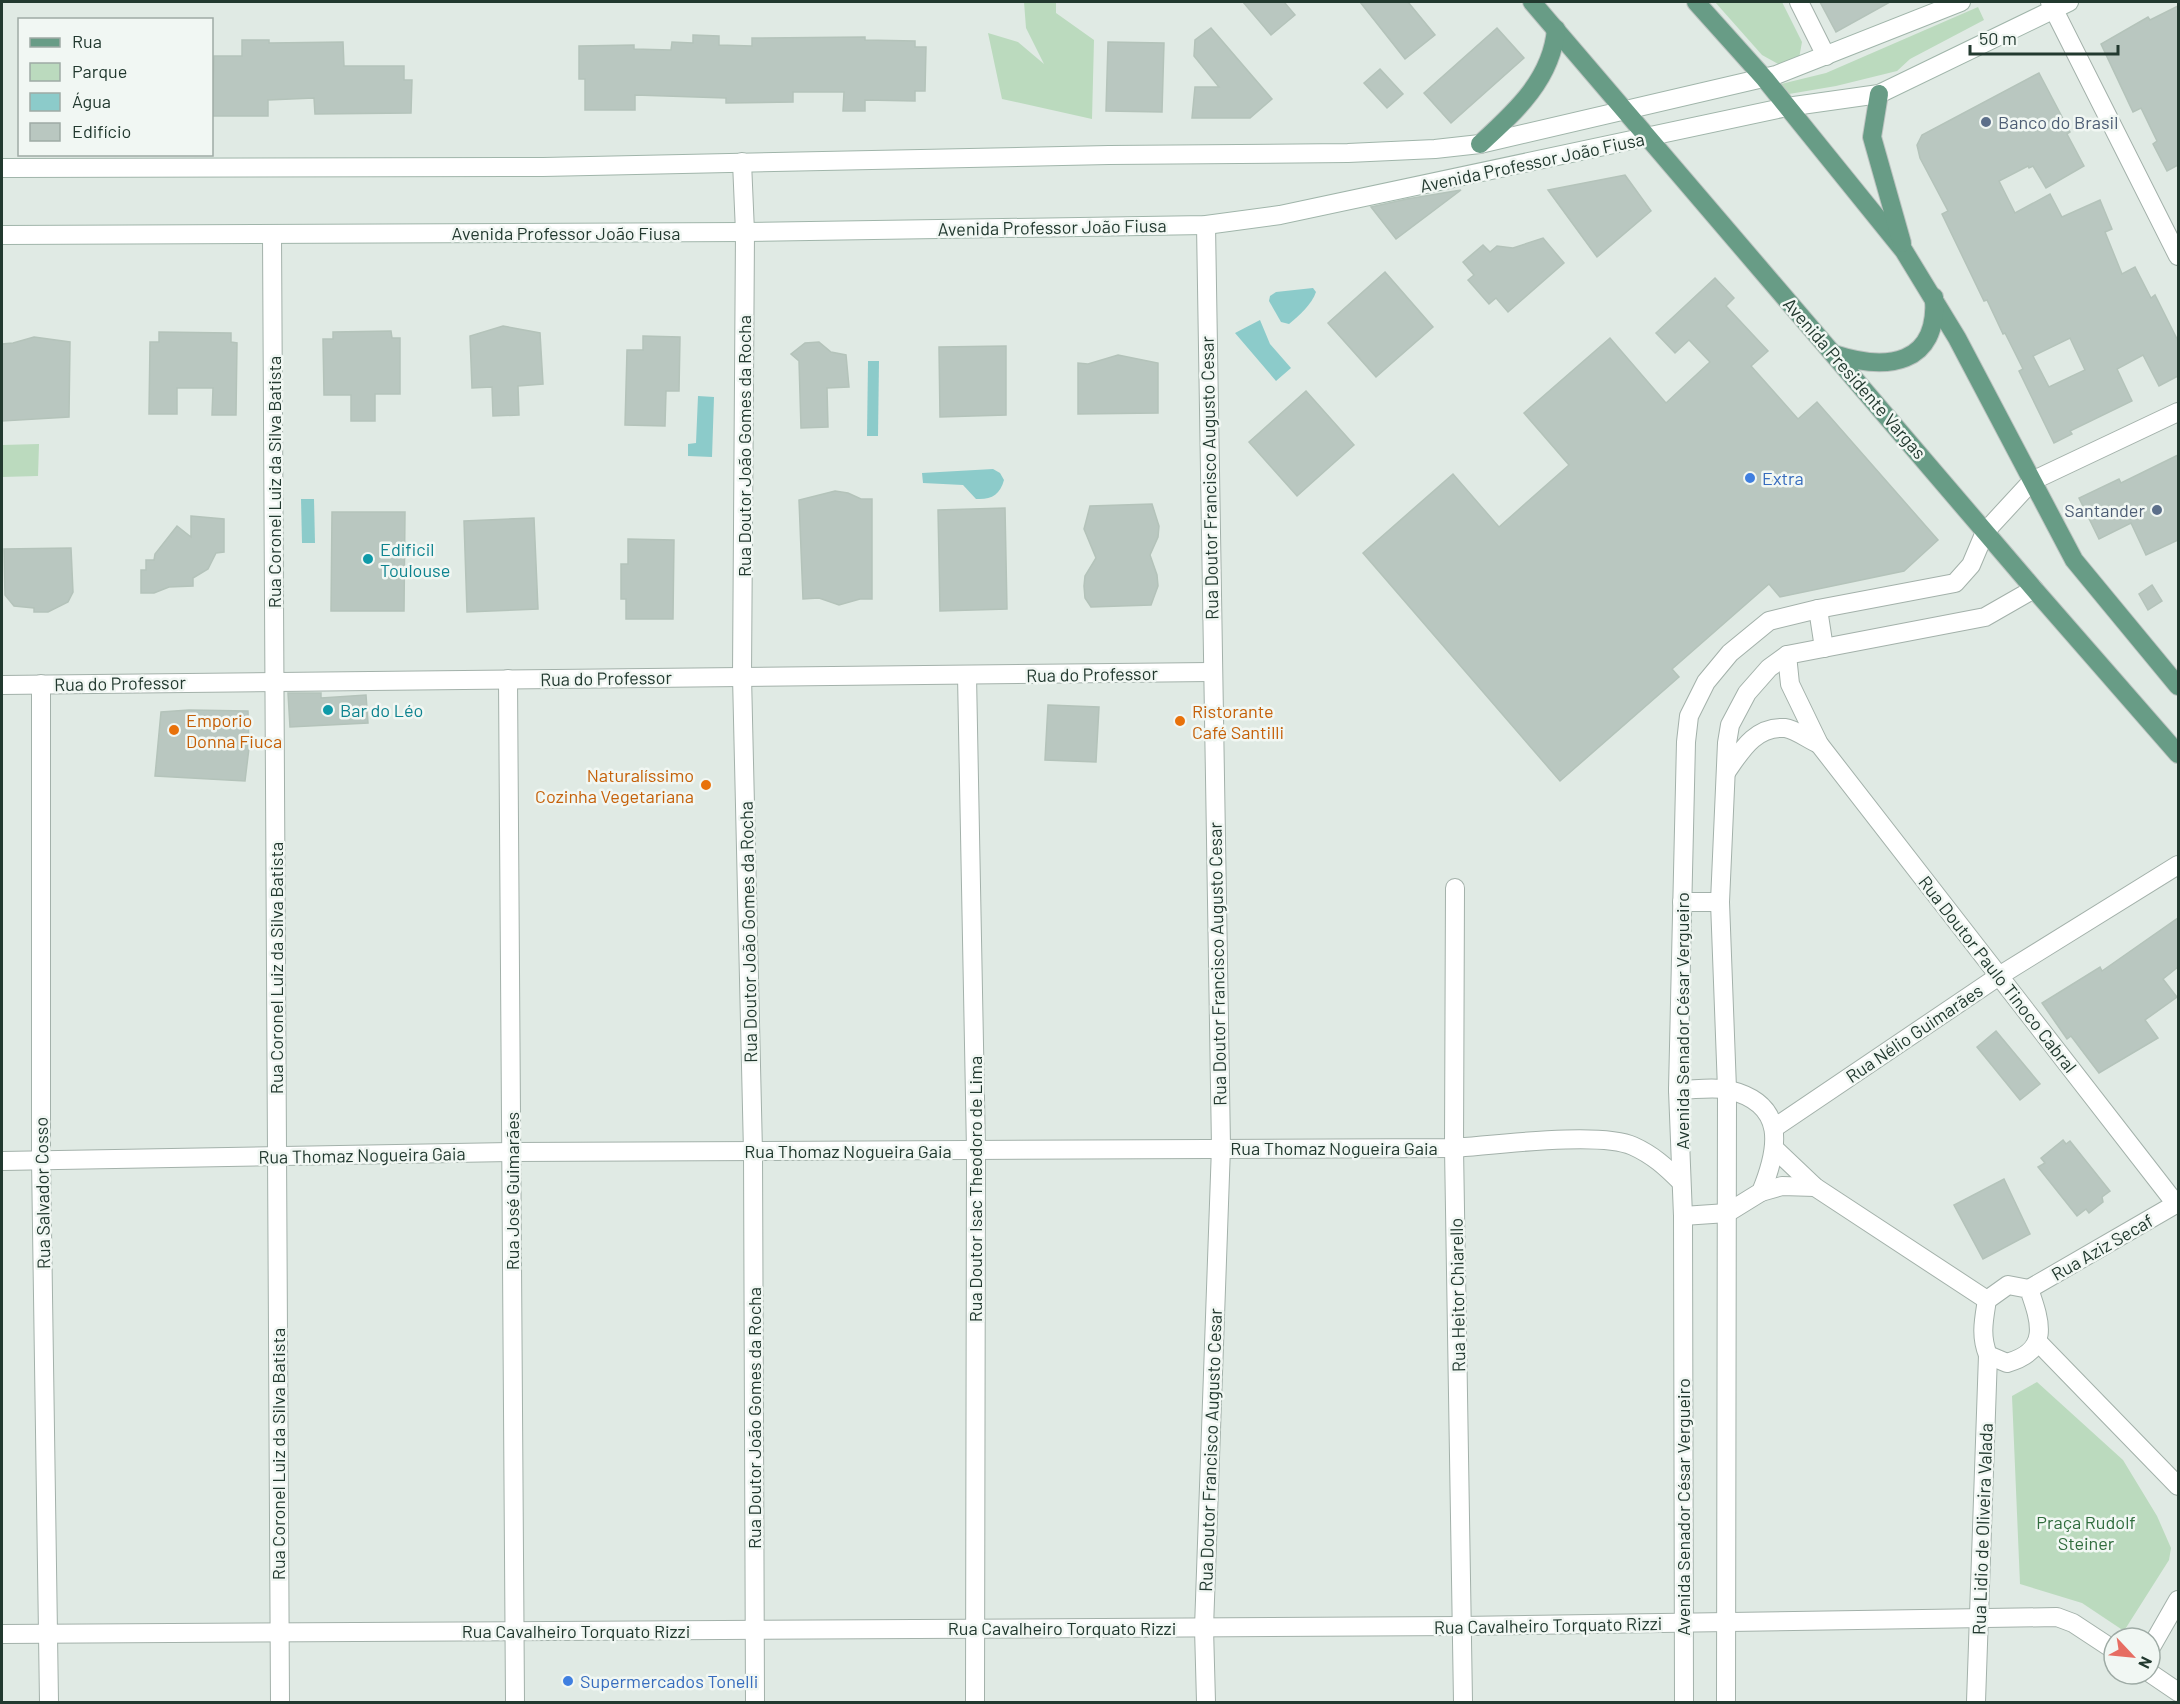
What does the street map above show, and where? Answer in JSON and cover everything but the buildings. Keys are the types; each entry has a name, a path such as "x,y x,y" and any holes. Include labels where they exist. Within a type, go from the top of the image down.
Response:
{"main road":[{"name":"Avenida Presidente Vargas","path":"1532,2 2178,754"},
{"path":"1696,2 1765,78 1904,251 1934,297 2074,560 2178,686"},
{"path":"1480,144 1506,120 1536,85 1548,66 1554,47 1556,29"},
{"path":"1879,94 1872,137 1904,251"},
{"path":"1832,353 1873,363 1898,361 1912,355 1932,329 1934,297"}],"street":[{"path":"1798,2 1826,56"},
{"name":"Avenida Professor João Fiusa","path":"2,168 543,167 1348,153 1435,149 1480,144 1627,112 1765,78 1961,2"},
{"name":"Avenida Professor João Fiusa","path":"2,235 745,232 1206,225 1280,215 1787,108 1879,94 2057,4"},
{"path":"2057,4 2178,256"},
{"name":"Rua Doutor João Gomes da Rocha","path":"742,162 745,232 742,676 753,1152 755,1702"},
{"name":"Rua Doutor Francisco Augusto Cesar","path":"1206,225 1211,672 1221,1147 1204,1628 1206,1702"},
{"name":"Rua Coronel Luiz da Silva Batista","path":"272,234 280,1702"},
{"path":"2032,481 2178,412"},
{"name":"Avenida Senador César Vergueiro","path":"1684,1702 1683,1216 1678,1090 1686,742 1689,716 1706,682 1730,653 1769,621 1818,609 1955,583 1971,565 1985,532 2032,481"},
{"path":"1726,1702 1727,1089 1720,902 1730,725 1747,693 1769,668 1787,655 1985,616 2034,589"},
{"path":"1818,609 1824,648"},
{"name":"Rua Doutor Paulo Tinoco Cabral","path":"1787,655 1790,684 1820,744 2176,1204"},
{"name":"Rua do Professor","path":"2,685 1211,672"},
{"name":"Rua Doutor Isac Theodoro de Lima","path":"967,675 976,1150 975,1702"},
{"name":"Rua José Guimarães","path":"508,679 515,1702"},
{"name":"Rua Salvador Cosso","path":"40,684 41,1160 49,1702"},
{"name":"Rua Doutor Paulo Tinoco Cabral","path":"1726,771 1747,742 1766,730 1786,728 1820,744"},
{"name":"Rua Nélio Guimarães","path":"1774,1128 1999,976 2178,865"},
{"name":"Rua Heitor Chiarello","path":"1455,888 1454,1148 1463,1702"},
{"path":"1682,902 1720,902"},
{"path":"1678,1090 1727,1089 1755,1099 1767,1110 1774,1128 1776,1149 1761,1192"},
{"name":"Rua Thomaz Nogueira Gaia","path":"2,1161 512,1152 1221,1147 1454,1148 1605,1139 1632,1145 1657,1159 1681,1182"},
{"path":"1776,1149 1815,1187 1987,1300"},
{"path":"1683,1216 1727,1213 1761,1192 1782,1186 1815,1187"},
{"name":"Rua Aziz Secaf","path":"2029,1289 2176,1204"},
{"path":"2008,1285 2029,1289 2038,1313 2038,1342 2025,1358 2007,1363 1988,1355 1983,1342 1987,1300 2008,1285"},
{"path":"2038,1342 2178,1486"},
{"name":"Rua Lidio de Oliveira Valada","path":"1976,1702 1988,1355"},
{"path":"2162,1628 2178,1600"},
{"name":"Rua Cavalheiro Torquato Rizzi","path":"2,1634 1462,1626 2057,1617 2073,1623 2102,1642"},
{"path":"2162,1681 2178,1692"}],"green space":[{"path":"1024,2 1056,2 1056,13 1094,40 1092,119 1002,99 988,33 1018,42 1044,64 1026,28"},
{"path":"1715,2 1782,2 1802,42 1798,64 1780,65 1762,55"},
{"path":"1978,7 1984,20 1910,59 1897,71 1836,86 1789,94 1781,84 1826,73"},
{"path":"39,444 38,476 2,477 2,445"},
{"name":"Praça Rudolf Steiner","path":"2037,1382 2123,1460 2157,1516 2171,1548 2169,1560 2127,1626 2116,1626 2082,1603 2020,1584 2012,1396"}],"water":[{"path":"1313,288 1316,292 1305,310 1289,324 1281,322 1269,301 1270,296 1276,292"},
{"path":"1260,320 1270,344 1291,368 1276,381 1235,333"},
{"path":"868,361 879,361 878,436 867,436"},
{"path":"698,396 714,397 712,457 688,456 688,444 696,443"},
{"path":"993,469 1000,473 1004,480 997,493 986,499 976,499 963,485 923,483 922,473"},
{"path":"301,499 314,499 315,543 302,543"}],"place":[{"name":"Banco do Brasil","path":"1986,122"},
{"name":"Extra","path":"1750,478"},
{"name":"Santander","path":"2157,510"},
{"name":"Edificil Toulouse","path":"368,559"},
{"name":"Bar do Léo","path":"328,710"},
{"name":"Ristorante Café Santilli","path":"1180,721"},
{"name":"Emporio Donna Fiuca","path":"174,730"},
{"name":"Naturalíssimo Cozinha Vegetariana","path":"706,785"},
{"name":"Supermercados Tonelli","path":"568,1681"}]}
